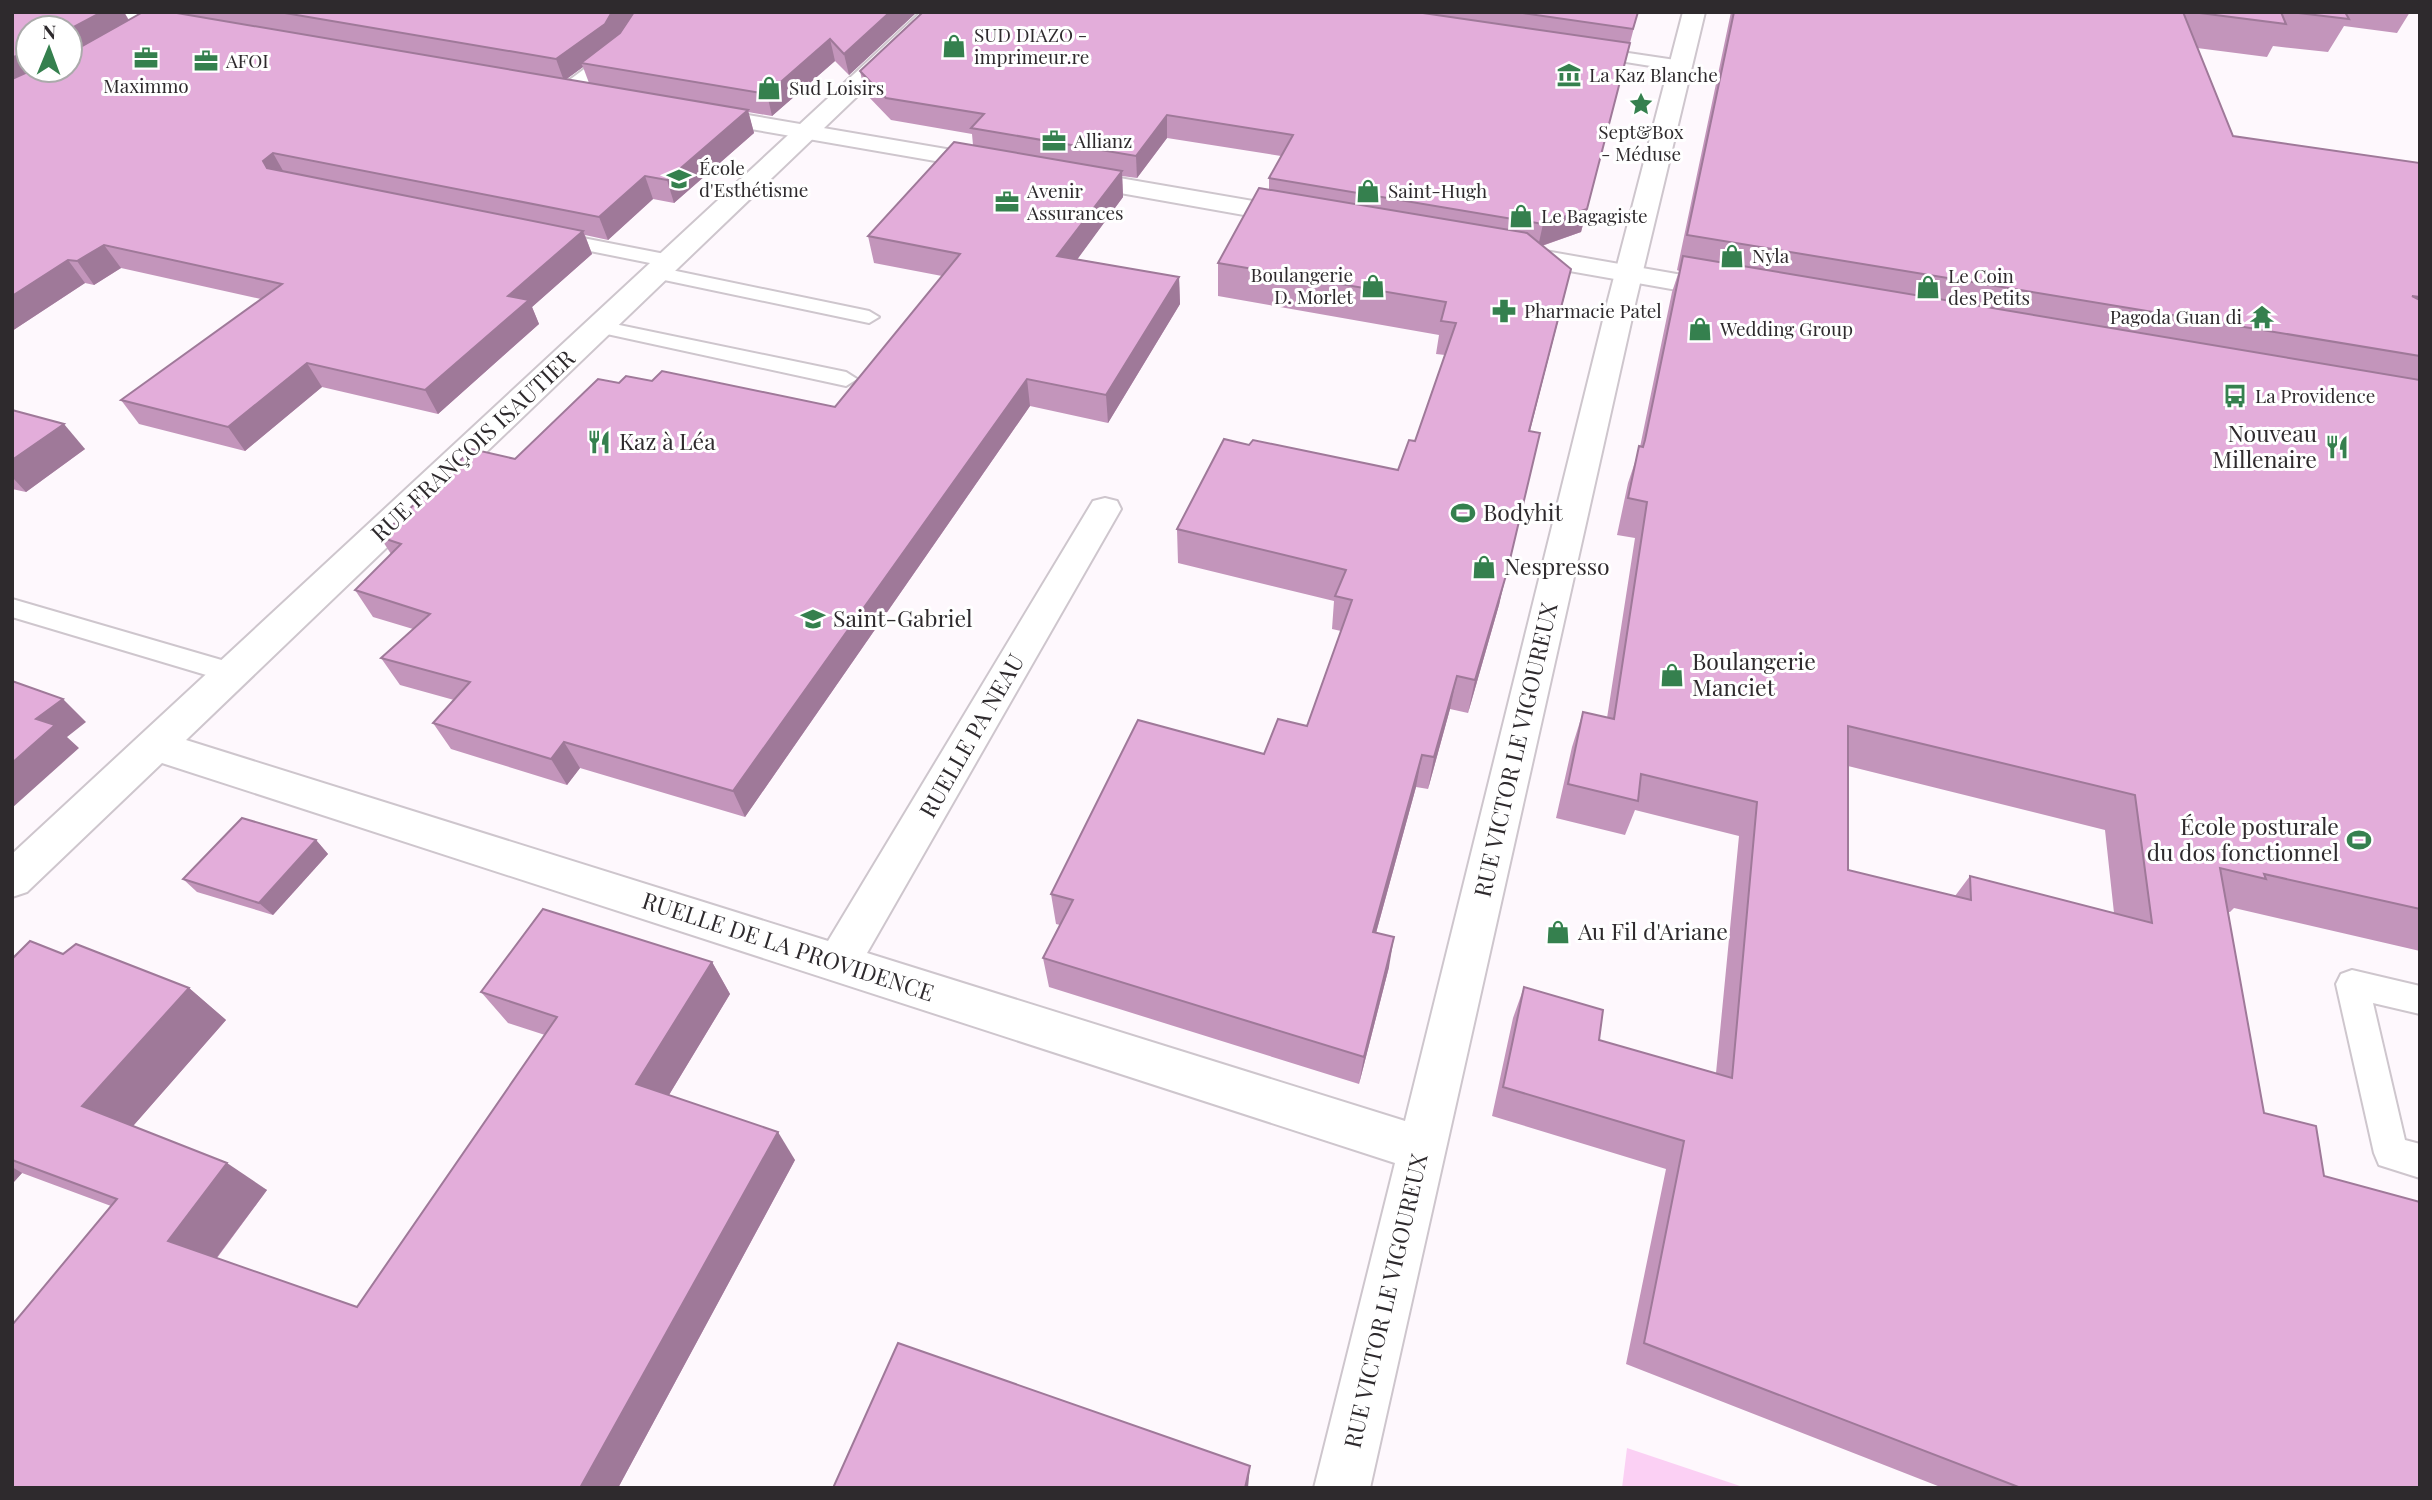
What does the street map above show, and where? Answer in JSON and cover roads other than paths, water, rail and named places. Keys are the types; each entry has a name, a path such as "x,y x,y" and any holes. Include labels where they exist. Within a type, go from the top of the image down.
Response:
{"street":[{"path":"108,12 169,17 210,30"},
{"name":"RUE FRANÇOIS ISAUTIER","path":"12,880 934,12"},
{"name":"RUE VICTOR LE VIGOUREUX","path":"1342,1488 1629,273 1694,12"},
{"path":"128,39 169,17"},
{"path":"539,86 605,98"},
{"path":"670,109 1024,170"},
{"path":"1051,174 1324,221"},
{"path":"1487,249 1758,296"},
{"name":"RUELLE PA NEAU","path":"838,963 1105,509"},
{"name":"RUELLE DE LA PROVIDENCE","path":"154,745 1422,1149"}],"lane":[{"path":"566,91 620,50 634,27 654,12"},
{"path":"1576,46 1683,61"},
{"path":"539,235 869,317"},
{"path":"600,327 846,379"},
{"path":"12,608 233,673"},
{"path":"2420,1000 2352,984 2391,1153 2420,1161"}],"place":[{"name":"SUD DIAZO - imprimeur.re","path":"954,46"},
{"name":"Maximmo","path":"146,58"},
{"name":"AFOI","path":"206,61"},
{"name":"La Kaz Blanche","path":"1569,75"},
{"name":"Sud Loisirs","path":"769,88"},
{"name":"Sept&Box - Méduse","path":"1641,104"},
{"name":"Allianz","path":"1054,141"},
{"name":"École d'Esthétisme","path":"679,179"},
{"name":"Saint-Hugh","path":"1368,191"},
{"name":"Avenir Assurances","path":"1007,202"},
{"name":"Le Bagagiste","path":"1521,216"},
{"name":"Nyla","path":"1732,256"},
{"name":"Boulangerie D. Morlet","path":"1373,286"},
{"name":"Le Coin des Petits","path":"1928,287"},
{"name":"Pharmacie Patel","path":"1504,311"},
{"name":"Pagoda Guan di","path":"2262,317"},
{"name":"Wedding Group","path":"1700,329"},
{"name":"La Providence","path":"2235,396"},
{"name":"Kaz à Léa","path":"599,442"},
{"name":"Nouveau Millenaire","path":"2337,447"},
{"name":"Bodyhit","path":"1463,513"},
{"name":"Nespresso","path":"1484,567"},
{"name":"Saint-Gabriel","path":"813,619"},
{"name":"Boulangerie Manciet","path":"1672,675"},
{"name":"École posturale du dos fonctionnel","path":"2359,840"},
{"name":"Au Fil d'Ariane","path":"1558,932"}]}
